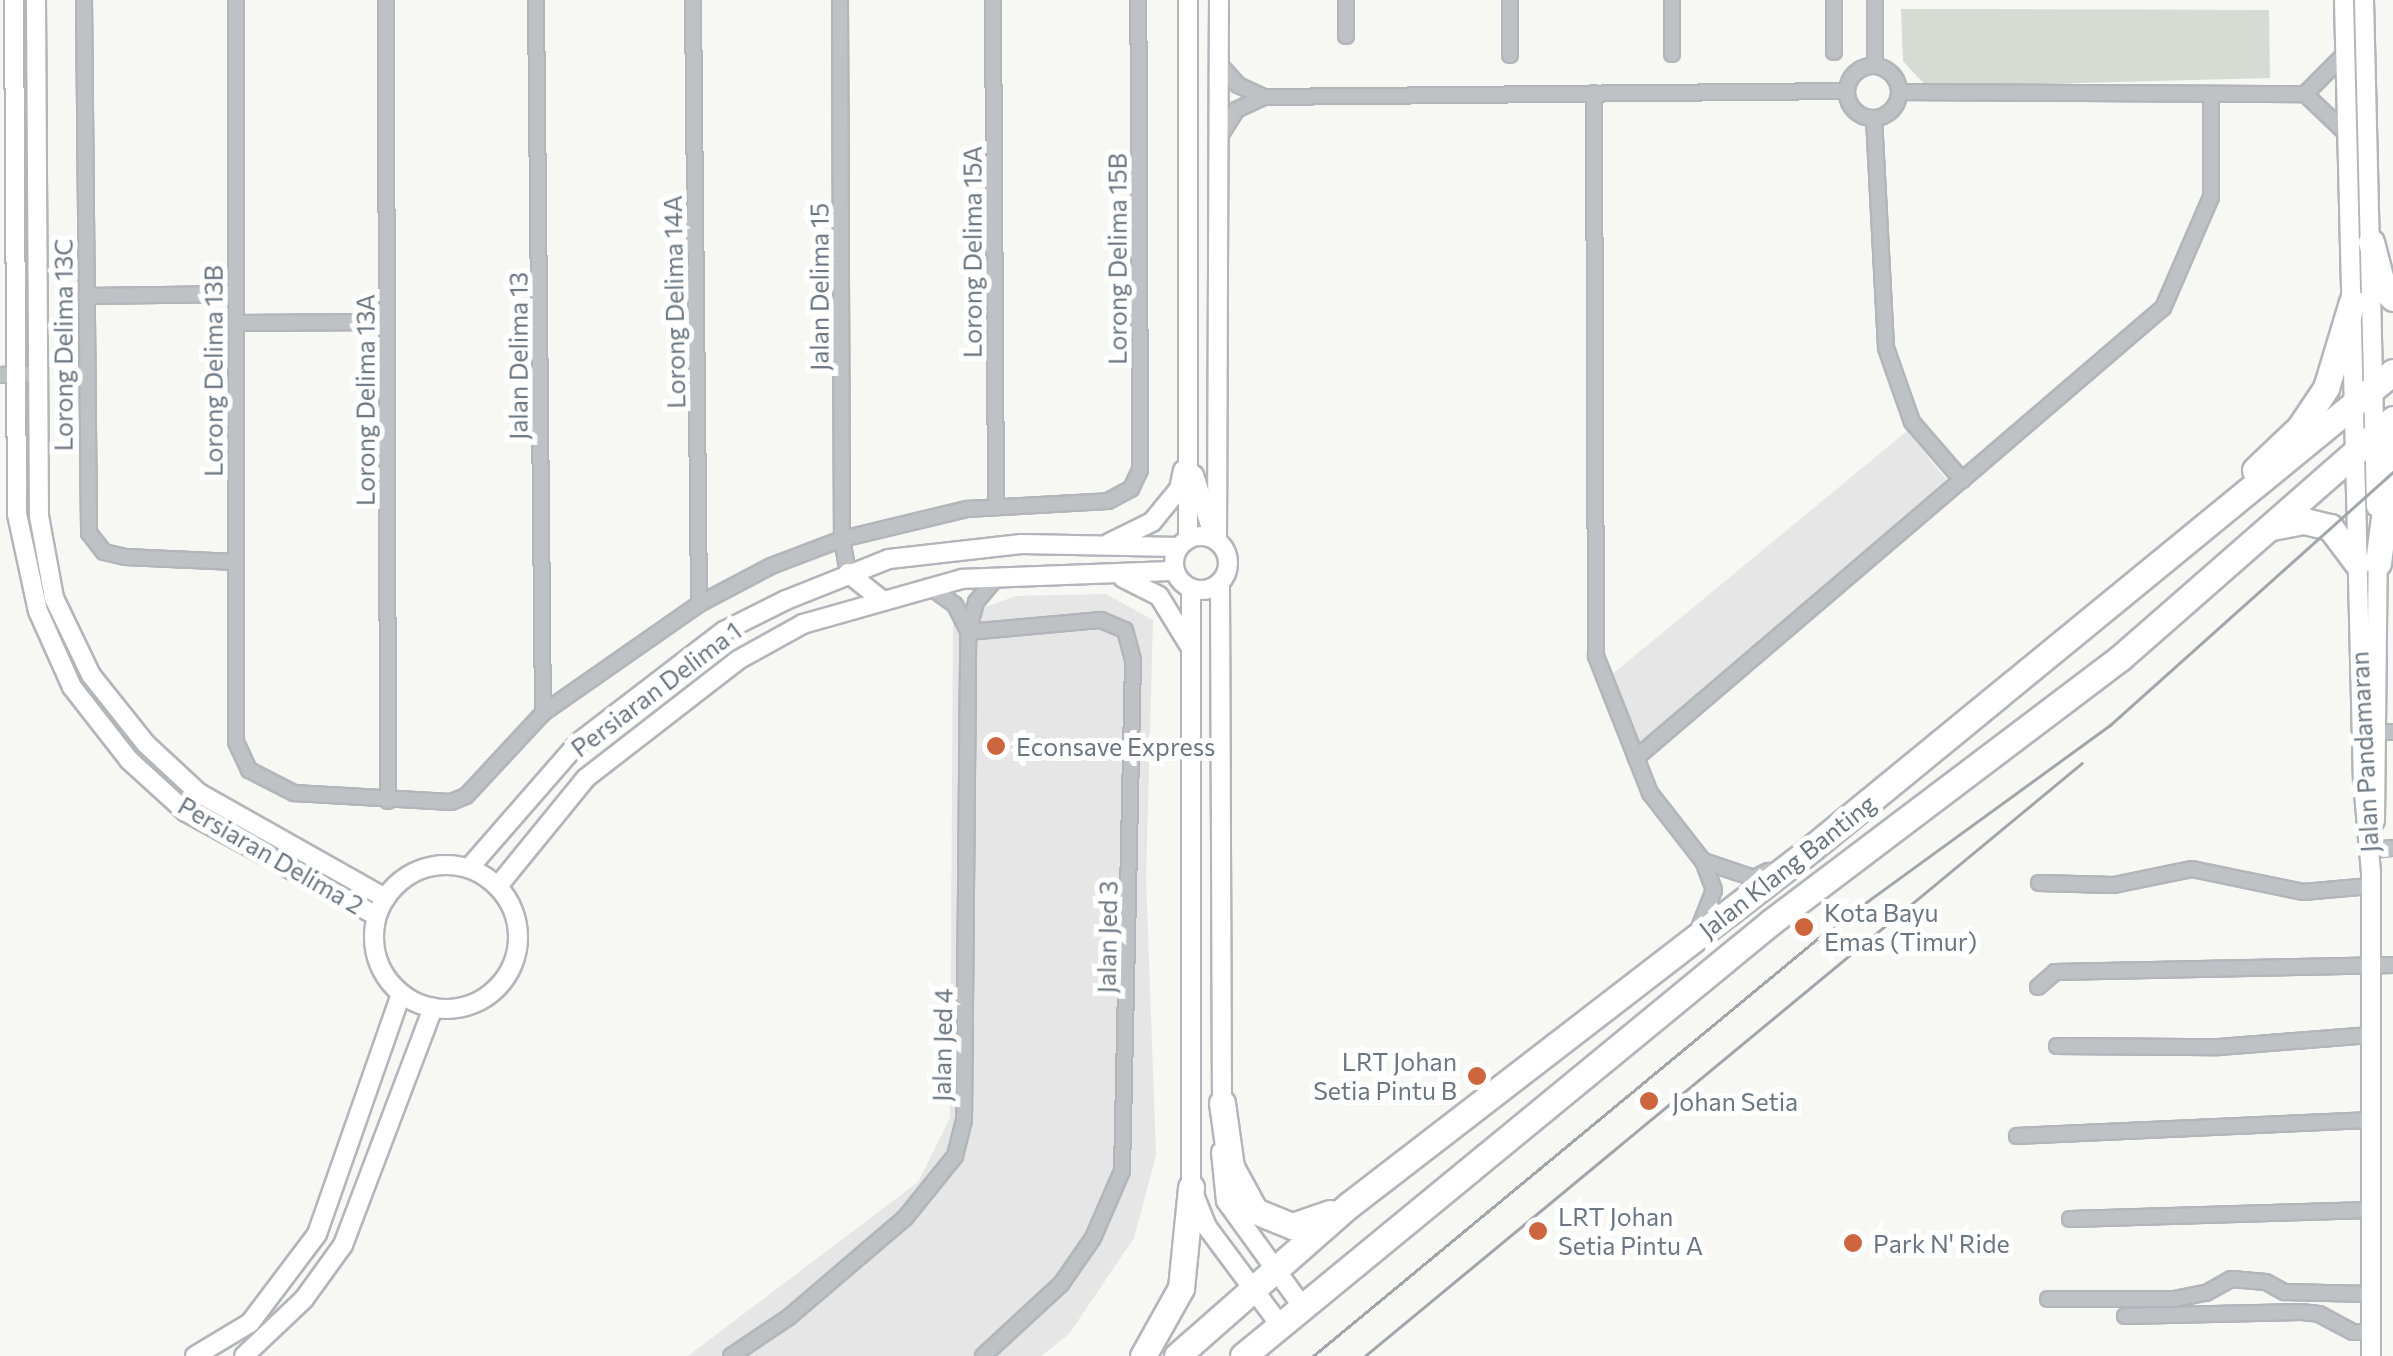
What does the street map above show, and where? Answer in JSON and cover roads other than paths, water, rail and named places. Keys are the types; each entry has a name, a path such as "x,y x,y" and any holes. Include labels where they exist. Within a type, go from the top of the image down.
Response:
{"highway":[{"path":"2371,242 2382,288 2393,298"},
{"path":"2135,584 2300,427 2326,388 2352,302"},
{"name":"Jalan Klang Banting","path":"1177,1356 1349,1205 1812,848 2383,381"},
{"name":"Jalan Klang Banting","path":"1243,1356 1771,922 2120,658 2353,457 2383,443 2393,418"},
{"path":"2367,563 2383,443"},
{"path":"2267,528 2318,522 2337,530 2367,563"},
{"path":"1222,1104 1231,1167 1255,1211 1292,1226 1349,1205"},
{"path":"1143,1356 1180,1288 1190,1187"}],"street":[{"name":"Persiaran Delima 2","path":"14,0 24,561 72,687 129,760 186,812 377,916"},
{"name":"Persiaran Delima 2","path":"36,0 19,374 44,557 54,598 92,675 146,744 199,792 385,898"},
{"name":"Lorong Delima 13C","path":"84,0 89,532 104,552 126,557 236,562"},
{"name":"Lorong Delima 13B","path":"236,0 236,742 248,770 276,788 317,798 388,801"},
{"name":"Lorong Delima 13A","path":"386,0 388,801"},
{"name":"Jalan Delima 13","path":"536,0 543,712"},
{"name":"Lorong Delima 14A","path":"693,0 700,604"},
{"name":"Jalan Delima 15","path":"840,0 842,539 848,573"},
{"name":"Lorong Delima 15A","path":"992,0 996,504"},
{"name":"Lorong Delima 15B","path":"996,504 1108,501 1131,489 1140,470 1138,0"},
{"path":"1188,0 1188,450 1184,543 1176,571 1191,588 1195,660 1190,1187 1207,1227 1264,1280 1302,1306"},
{"path":"1216,539 1219,0"},
{"path":"1346,0 1346,36"},
{"path":"1510,0 1510,55"},
{"path":"1672,0 1672,54"},
{"path":"1834,0 1834,52"},
{"path":"1876,0 1876,66"},
{"name":"Jalan Pandamaran","path":"2344,0 2351,140 2353,457 2387,732 2386,849 2370,879"},
{"path":"2364,0 2371,242 2383,381 2383,443"},
{"path":"1900,92 2305,94 2347,51"},
{"path":"1219,64 1238,86 1264,96 1847,91"},
{"path":"1876,66 1890,71 1900,92 1889,113 1874,118 1852,107 1847,91 1859,69 1876,66"},
{"path":"1594,93 1596,656 1650,793 1703,860 1714,890 1702,924 1677,953"},
{"path":"2305,94 2351,140"},
{"path":"1636,758 2163,308 2210,197 2211,95"},
{"path":"1218,140 1236,110 1264,96"},
{"path":"1874,118 1886,348 1912,422 1962,480"},
{"path":"86,296 236,294"},
{"path":"235,322 387,322"},
{"path":"1188,450 1216,539 1228,561 1220,583 1222,1104 1226,1201 1264,1280 1280,1324"},
{"path":"1102,546 1152,522 1168,504 1188,450"},
{"path":"388,801 466,796 543,712 700,604 842,539 996,504"},
{"path":"1184,543 1216,539"},
{"name":"Persiaran Delima 1","path":"469,868 578,744 724,631 848,573 889,558 1020,544 1184,543"},
{"name":"Jalan Pandamaran","path":"2367,563 2370,879"},
{"name":"Persiaran Delima 1","path":"498,886 586,778 738,660 840,613 929,586 997,576 1176,571"},
{"path":"840,613 848,573 882,600"},
{"path":"1109,573 1159,596 1195,660"},
{"name":"Jalan Jed 4","path":"731,1356 788,1317 905,1218 955,1156 964,1120 968,632 976,602 997,576"},
{"path":"1191,588 1220,583"},
{"path":"929,586 955,605 968,632"},
{"name":"Jalan Jed 3","path":"968,632 1102,620 1126,630 1134,660 1122,1171 1093,1238 1061,1284 983,1356"},
{"path":"1703,860 1754,878 1812,848"},
{"path":"422,868 469,868 498,886 516,922 514,962 488,995 471,1004 433,1008 402,994 378,958 377,916 385,898 422,868"},
{"path":"2039,883 2114,885 2192,869 2303,892 2370,879 2370,1120 2365,1210 2371,1356"},
{"path":"2038,987 2055,972 2393,965"},
{"path":"195,1356 250,1323 317,1234 402,994"},
{"path":"244,1356 267,1350 343,1245 433,1008"},
{"path":"2057,1046 2219,1047 2371,1035"},
{"path":"2017,1136 2370,1120"},
{"path":"2070,1218 2365,1210"},
{"path":"2048,1300 2174,1298 2206,1293 2231,1278 2266,1282 2284,1292 2370,1294"},
{"path":"2125,1316 2301,1312 2319,1314 2354,1332 2372,1332"},
{"path":"250,1323 267,1350"}],"tram line":[{"path":"1313,1356 1828,930 2110,725 2393,472"},
{"path":"1365,1356 2082,763"}],"place":[{"name":"Econsave Express","path":"996,746"},
{"name":"Kota Bayu Emas (Timur)","path":"1804,927"},
{"name":"LRT Johan Setia Pintu B","path":"1477,1076"},
{"name":"Johan Setia","path":"1649,1101"},
{"name":"LRT Johan Setia Pintu A","path":"1538,1231"},
{"name":"Park N' Ride","path":"1853,1243"}]}
